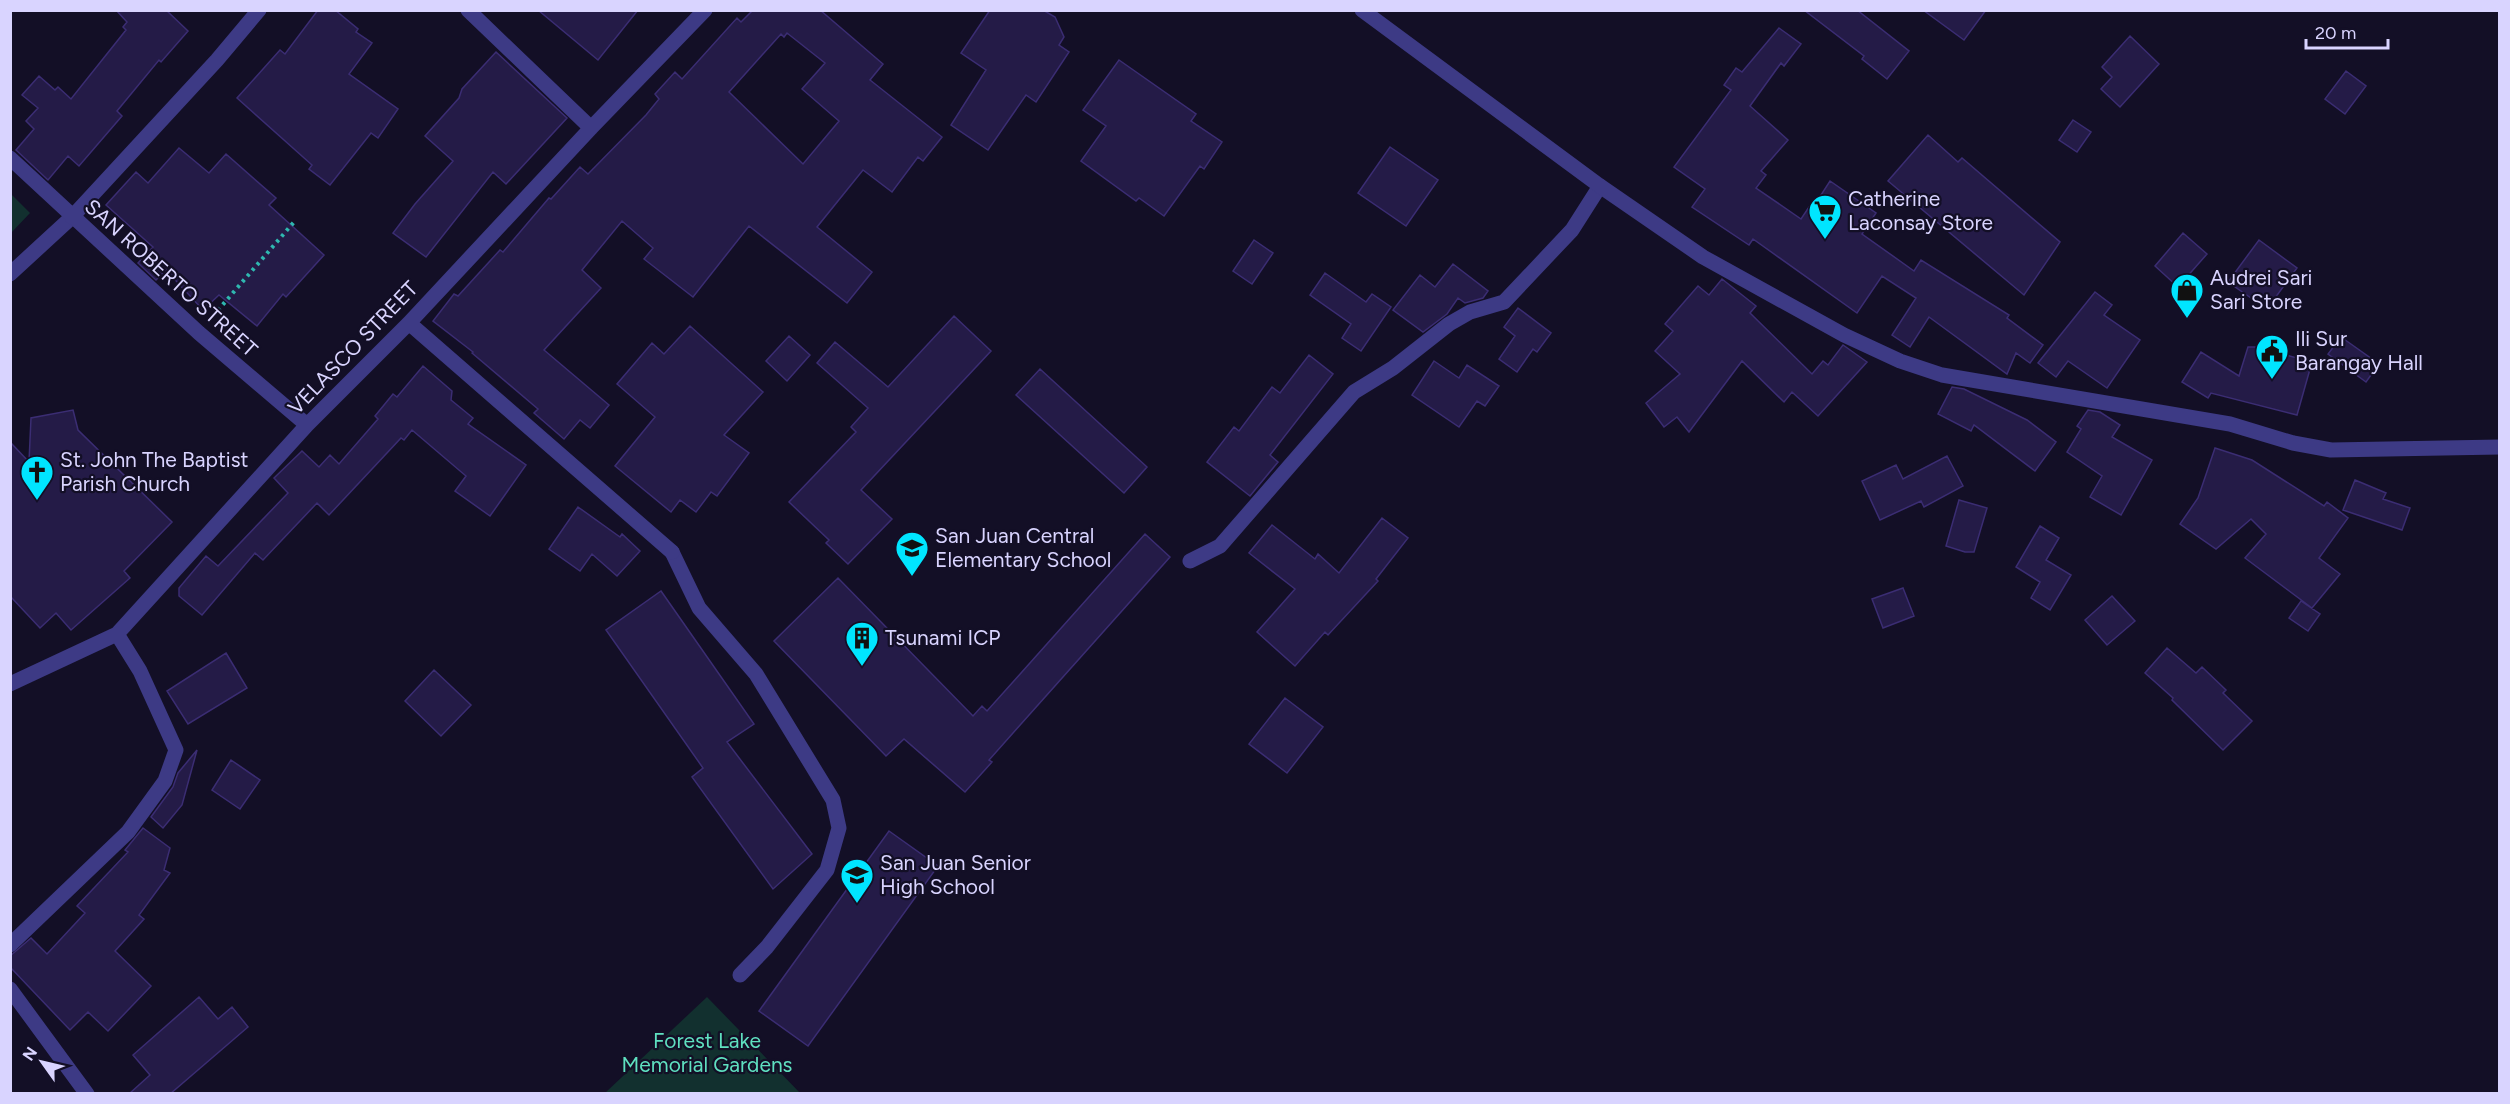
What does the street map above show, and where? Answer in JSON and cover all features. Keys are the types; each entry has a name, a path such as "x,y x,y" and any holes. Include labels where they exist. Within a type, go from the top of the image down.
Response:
{"street":[{"path":"10,274 72,217 217,60 259,10"},
{"path":"468,10 591,128"},
{"name":"VELASCO STREET","path":"10,684 117,634 307,425 409,323 705,10"},
{"path":"1362,10 1600,186 1703,257 1844,335 1900,361 1942,375 2230,424 2293,443 2331,450 2499,447"},
{"name":"SAN ROBERTO STREET","path":"10,158 199,333 307,425"},
{"path":"1190,561 1220,546 1354,392 1393,368 1449,324 1470,312 1504,302 1572,230 1600,186"},
{"path":"409,323 672,552 699,608 756,674 833,800 839,828 827,870 766,947 740,975"},
{"path":"10,945 128,832 165,781 176,750 140,670 117,634"},
{"path":"10,989 87,1094"}],"path":[{"path":"199,333 294,222"}],"green space":[{"path":"11,194 30,213 10,233"},
{"name":"Forest Lake Memorial Gardens","path":"707,997 800,1093 605,1093"}],"building":[{"path":"116,10 166,10 188,31 161,62 159,60 117,111 122,116 79,166 68,156 48,180 16,150 34,129 26,121 38,108 22,95 39,76 55,90 58,87 71,99 126,30 123,27 127,22"},
{"path":"318,10 335,10 358,29 356,32 372,43 349,74 398,109 378,138 371,133 330,185 309,169 312,165 237,98 280,50 285,54"},
{"path":"538,10 638,10 598,60"},
{"path":"753,10 820,10 883,64 870,80 942,137 923,161 918,157 892,192 863,170 817,227 872,272 847,303 749,226 693,297 644,259 653,248 622,221 582,270 601,288 544,350 609,405 590,428 580,420 564,439 534,413 538,409 473,352 433,321 454,294 458,296 500,250 503,252 549,198 551,199 580,167 588,174 646,115 659,99 655,94 675,72 682,79 737,18 741,22","holes":["787,33 825,63 802,89 839,121 803,164 729,92 781,34 784,37"]},
{"path":"990,10 1043,10 1055,17 1064,37 1059,45 1069,52 1036,102 1026,95 988,150 951,125 986,70 961,53"},
{"path":"1804,10 1857,10 1909,51 1887,79 1862,59 1864,56"},
{"path":"1923,10 1986,10 1964,40"},
{"path":"1779,28 1801,44 1784,66 1781,63 1750,106 1788,140 1761,171 1766,175 1756,188 1801,219 1809,207 1812,209 1830,181 1876,213 1862,234 1914,271 1921,260 2009,315 2007,318 2043,345 2030,363 2016,353 2007,374 1929,317 1910,347 1892,335 1916,298 1882,276 1857,313 1753,239 1749,245 1692,207 1705,189 1674,167 1731,90 1724,85 1736,68 1742,72"},
{"path":"2130,36 2159,64 2120,107 2101,89 2112,77 2102,67"},
{"path":"496,52 567,118 506,184 493,172 426,257 393,233 453,161 425,136 459,98 462,89"},
{"path":"1119,60 1196,114 1191,121 1222,142 1204,169 1200,166 1164,216 1139,198 1136,201 1081,161 1106,126 1083,110"},
{"path":"2346,71 2366,86 2345,114 2325,99"},
{"path":"2073,120 2091,132 2077,152 2059,140"},
{"path":"1928,135 1958,162 1962,158 2060,242 2024,295 1888,181"},
{"path":"1390,147 1438,180 1406,226 1358,193"},
{"path":"179,148 209,173 226,154 276,198 269,205 324,255 286,297 283,294 257,326 219,295 203,310 166,270 156,280 138,263 153,247 106,205 136,172 148,183"},
{"path":"2183,233 2207,254 2178,287 2155,266"},
{"path":"1254,240 1273,253 1252,284 1233,271"},
{"path":"2259,240 2297,268 2267,309 2228,282"},
{"path":"1453,264 1488,291 1483,298 1465,303 1458,298 1447,314 1423,332 1393,310 1420,275 1435,287"},
{"path":"1325,273 1366,302 1372,294 1391,307 1361,351 1342,338 1351,324 1310,295"},
{"path":"1722,279 1756,306 1750,313 1812,374 1823,361 1828,365 1843,345 1867,362 1818,416 1792,392 1784,402 1742,361 1689,432 1677,417 1664,427 1646,403 1680,374 1655,351 1673,331 1665,324 1698,286 1709,295"},
{"path":"2095,292 2112,305 2104,315 2140,340 2107,388 2068,361 2056,377 2038,363"},
{"path":"1518,308 1551,333 1537,352 1533,349 1517,372 1499,359 1515,336 1504,327"},
{"path":"954,316 991,351 861,490 892,519 848,564 826,543 829,540 789,502 856,432 851,427 868,408 817,363 835,342 888,387"},
{"path":"690,326 763,392 724,435 749,453 717,496 711,492 696,512 680,500 671,512 615,466 655,417 617,384 652,343 664,354"},
{"path":"789,336 810,355 787,381 766,361"},
{"path":"2341,337 2379,364 2366,382 2328,354"},
{"name":"Ili Sur Barangay Hall","path":"2248,347 2257,347 2312,362 2297,415 2211,393 2208,398 2182,382 2201,352 2239,376"},
{"path":"1309,355 1333,374 1270,455 1278,462 1250,496 1207,462 1234,427 1239,431 1272,387 1280,393"},
{"path":"1434,361 1459,378 1467,365 1499,386 1485,406 1477,401 1459,427 1412,395"},
{"path":"423,366 452,391 451,400 473,418 468,424 526,465 490,516 455,491 466,476 412,430 404,440 401,438 329,515 317,503 263,560 255,553 202,615 179,596 179,588 206,556 218,566 288,493 274,478 302,451 319,467 330,455 339,464 378,419 375,416 393,394 397,397"},
{"path":"1040,369 1147,467 1124,493 1016,395"},
{"path":"1952,387 1964,389 2027,420 2056,442 2035,471 1974,425 1971,431 1938,414"},
{"path":"73,410 78,430 172,522 124,571 130,578 71,630 56,613 40,628 10,596 10,442 29,462 31,418"},
{"path":"2088,410 2100,412 2120,425 2112,437 2152,460 2121,515 2090,497 2102,476 2067,452 2081,429 2077,426"},
{"path":"2215,448 2252,460 2324,506 2327,502 2348,518 2319,558 2340,574 2312,608 2245,558 2266,534 2251,519 2216,549 2180,524 2198,498"},
{"path":"1947,456 1963,486 1924,507 1921,501 1880,520 1862,481 1896,465 1903,479"},
{"path":"2355,480 2386,493 2383,499 2410,508 2402,530 2343,510"},
{"path":"1959,500 1987,508 1974,552 1965,552 1946,546"},
{"path":"578,507 620,537 622,534 640,551 617,576 592,554 580,571 549,549"},
{"path":"1382,518 1408,538 1376,579 1378,581 1328,635 1325,632 1295,666 1257,632 1295,589 1249,553 1272,525 1315,559 1318,554 1339,573"},
{"path":"2040,526 2059,538 2046,560 2071,575 2050,610 2031,598 2040,582 2016,567"},
{"path":"1145,534 1170,557 989,760 992,762 965,792 904,739 886,756 774,641 838,578 973,716 982,706 987,711"},
{"path":"1903,588 1914,616 1883,628 1872,599"},
{"path":"661,591 754,724 727,742 812,854 773,889 692,777 703,768 606,630"},
{"path":"2112,596 2135,621 2107,645 2085,620"},
{"path":"2301,601 2320,614 2308,631 2289,618"},
{"path":"2167,648 2196,673 2202,667 2226,690 2223,693 2252,721 2223,750 2172,700 2173,698 2145,673"},
{"path":"226,653 247,688 188,724 167,691"},
{"path":"434,670 471,705 441,736 405,701"},
{"path":"1285,698 1323,727 1287,773 1249,744"},
{"path":"197,750 182,805 163,828 151,817 173,787 178,773"},
{"path":"231,760 260,780 240,809 212,790"},
{"path":"143,828 170,848 164,870 170,873 139,915 144,919 115,951 151,986 108,1031 88,1012 70,1030 10,967 10,956 31,938 47,954 85,913 77,906 128,852 125,850"},
{"path":"889,831 938,866 808,1046 759,1011"},
{"path":"199,997 218,1019 232,1007 248,1027 170,1094 129,1094 150,1075 133,1055"}],"place":[{"name":"Catherine Laconsay Store","path":"1825,240"},
{"name":"Audrei Sari Sari Store","path":"2187,319"},
{"name":"Ili Sur Barangay Hall","path":"2272,380"},
{"name":"St. John The Baptist Parish Church","path":"37,501"},
{"name":"San Juan Central Elementary School","path":"912,577"},
{"name":"Tsunami ICP","path":"862,667"},
{"name":"San Juan Senior High School","path":"857,904"}]}
